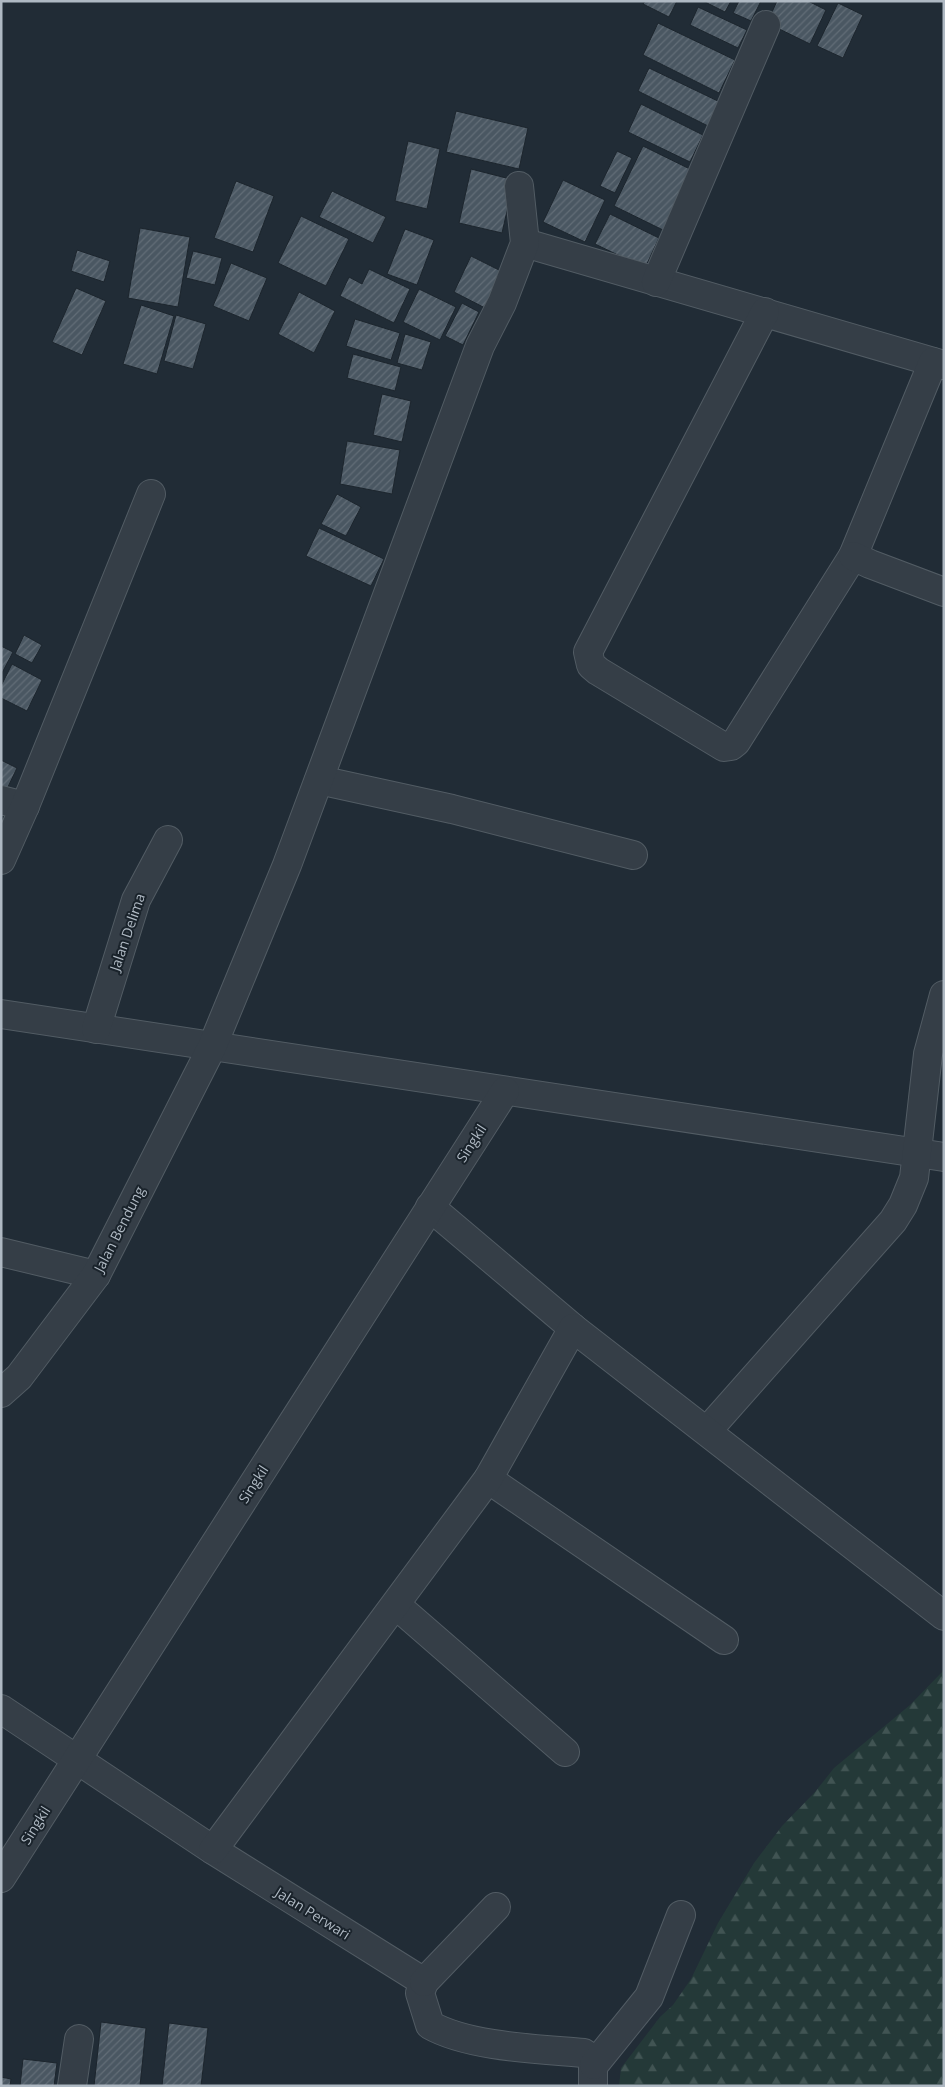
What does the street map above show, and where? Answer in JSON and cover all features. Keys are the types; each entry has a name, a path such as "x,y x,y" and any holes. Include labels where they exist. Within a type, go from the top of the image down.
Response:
{"street":[{"path":"656,282 766,25"},
{"path":"520,186 525,243 765,312 938,364 853,556 736,742 731,746 720,746 598,671 591,665 588,652 765,312"},
{"name":"Jalan Bendung","path":"1,1393 19,1376 96,1275 212,1047 287,865 480,346 502,303 525,243"},
{"path":"1,860 13,803 151,494"},
{"path":"853,556 944,592"},
{"path":"319,780 452,809 633,855"},
{"name":"Jalan Delima","path":"96,1029 136,900 168,840"},
{"path":"707,1431 893,1221 903,1205 914,1178 931,1155 928,1054 944,996"},
{"path":"1,1014 931,1155"},
{"name":"Singkil","path":"1,1878 505,1091"},
{"path":"430,1207 573,1328 944,1616"},
{"path":"1,1252 96,1275"},
{"path":"213,1850 488,1479 573,1328"},
{"path":"488,1479 724,1640"},
{"path":"396,1605 565,1752"},
{"name":"Jalan Perwari","path":"1,1709 213,1850 424,1982"},
{"path":"496,1907 424,1982 420,1993 427,2022 439,2030 460,2037 517,2047 584,2053 590,2056 593,2075"},
{"path":"593,2075 649,1996 681,1915"},
{"path":"72,2086 79,2039"}],"green space":[{"path":"944,1670 944,2086 619,2086 621,2068 660,2017 673,2005 691,1979 718,1923 754,1863 782,1826 815,1792 834,1768 910,1705"}],"building":[{"path":"645,1 677,1 669,17 643,4"},
{"path":"703,1 731,1 725,12"},
{"path":"739,1 761,1 751,21 733,13"},
{"path":"777,1 808,1 826,10 810,44 767,23"},
{"path":"838,3 863,15 843,58 817,46"},
{"path":"698,7 747,30 738,48 690,25"},
{"path":"658,23 735,60 719,93 643,55"},
{"path":"649,68 722,103 710,127 638,91"},
{"path":"641,104 703,135 690,162 628,132"},
{"path":"456,111 528,128 519,169 446,152"},
{"path":"408,141 440,149 427,209 395,201"},
{"path":"643,146 694,171 665,231 614,206"},
{"path":"617,151 632,158 615,193 600,186"},
{"path":"471,169 514,180 502,233 459,223"},
{"path":"563,180 605,200 585,242 543,222"},
{"path":"236,181 274,196 253,252 214,238"},
{"path":"332,191 386,217 373,243 319,217"},
{"path":"610,214 659,238 645,268 595,244"},
{"path":"301,216 349,239 326,286 278,263"},
{"path":"140,228 190,237 178,307 128,298"},
{"path":"405,229 434,240 417,285 387,274"},
{"path":"77,250 110,261 104,282 71,271"},
{"path":"193,251 222,258 215,285 186,278"},
{"path":"471,256 505,273 487,309 454,292"},
{"path":"231,263 267,278 249,321 213,306"},
{"path":"369,269 410,289 394,323 340,296 349,277 362,284"},
{"path":"76,288 106,301 82,355 52,342"},
{"path":"419,289 456,307 440,340 403,322"},
{"path":"299,292 335,311 314,353 278,334"},
{"path":"462,303 479,312 463,345 445,336"},
{"path":"141,305 174,316 157,374 123,364"},
{"path":"176,315 206,324 193,369 164,361"},
{"path":"355,319 400,333 391,360 346,346"},
{"path":"405,334 431,342 422,370 397,363"},
{"path":"353,354 401,367 395,391 347,378"},
{"path":"382,394 411,401 402,442 373,435"},
{"path":"347,441 400,450 392,494 340,484"},
{"path":"337,494 361,507 346,536 321,524"},
{"path":"319,528 384,559 371,586 306,556"},
{"path":"24,635 42,645 32,663 15,654"},
{"path":"1,646 13,652 1,675"},
{"path":"12,664 42,680 27,711 1,698 1,686"},
{"path":"1,760 17,768 7,789 1,787"},
{"path":"101,2022 146,2028 140,2086 94,2086"},
{"path":"169,2023 208,2028 201,2086 162,2086"},
{"path":"23,2059 57,2063 54,2086 20,2086"},
{"path":"1,2077 11,2079 10,2086 1,2086"}]}
